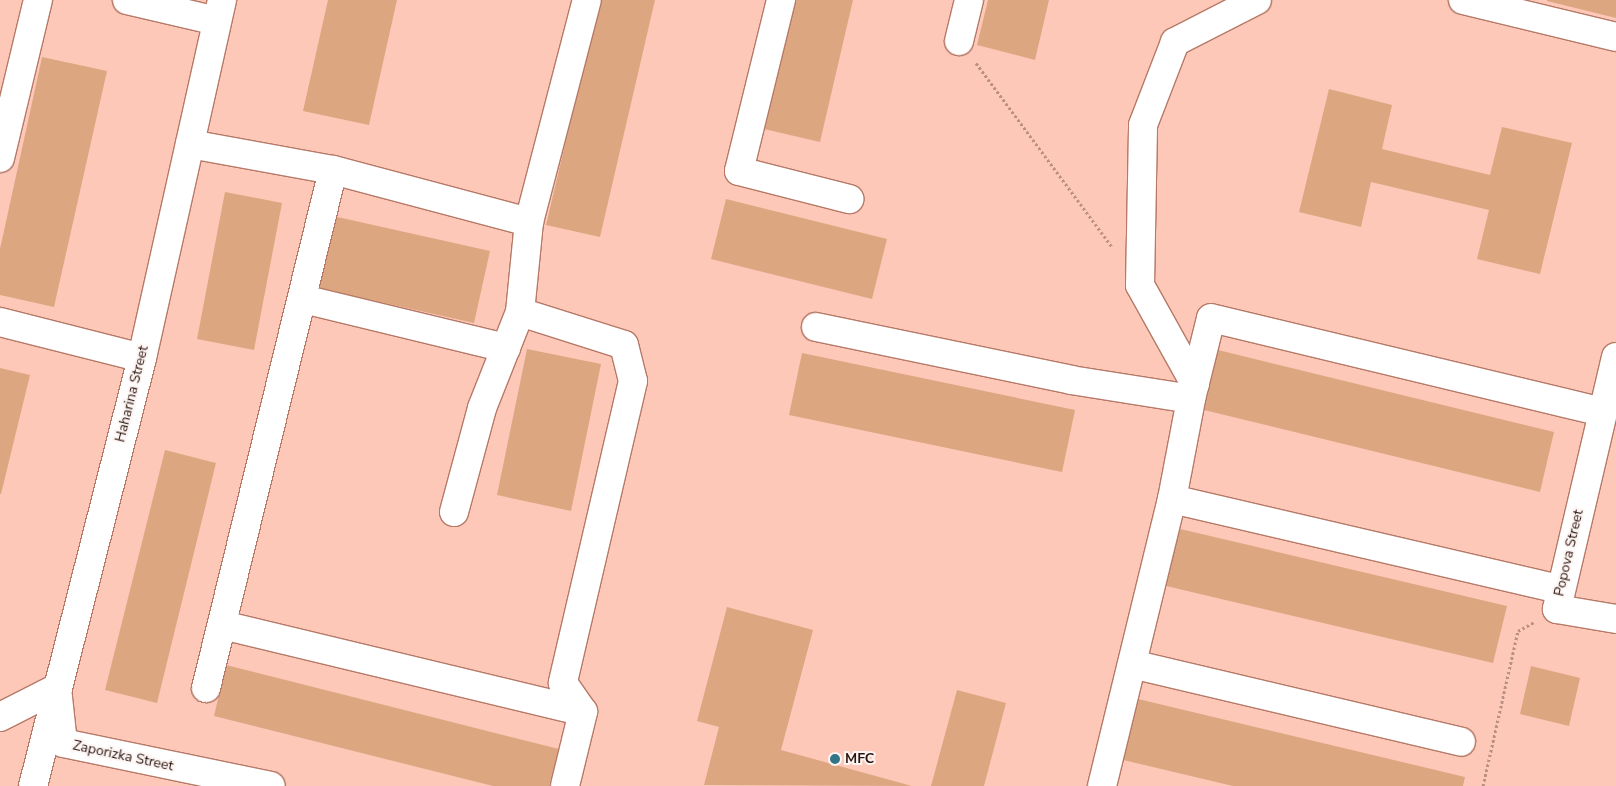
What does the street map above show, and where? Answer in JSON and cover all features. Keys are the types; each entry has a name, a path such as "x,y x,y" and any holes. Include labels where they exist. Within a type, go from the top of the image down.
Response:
{"street":[{"path":"0,158 38,0"},
{"path":"127,0 220,11"},
{"path":"454,512 482,408 520,312 529,222 587,0"},
{"path":"781,0 739,172 849,199"},
{"path":"960,41 969,0"},
{"path":"1193,391 1140,285 1143,125 1175,42 1257,0"},
{"path":"1463,0 1616,37"},
{"name":"Haharina Street","path":"33,786 142,358 220,11"},
{"path":"190,144 333,170 529,222"},
{"path":"206,688 303,299 333,170"},
{"path":"303,299 506,348"},
{"path":"520,312 624,345 633,381 563,682 583,712 566,786"},
{"path":"1102,786 1172,499 1193,391 1211,318 1602,412"},
{"path":"0,322 142,358"},
{"path":"816,328 1071,380 1193,391"},
{"name":"Popova Street","path":"1558,599 1616,357"},
{"path":"1172,499 1558,599 1616,619"},
{"path":"222,625 583,712"},
{"path":"1132,664 1461,742"},
{"path":"0,717 57,688"},
{"name":"Zaporizka Street","path":"57,688 64,744 271,786"}],"path":[{"path":"960,41 1140,285"},
{"name":"Popova Street","path":"1483,786 1518,631 1558,599"}],"building":[{"path":"328,0 397,0 369,125 303,111"},
{"path":"599,0 655,0 600,237 546,225"},
{"path":"794,0 853,0 820,142 764,129"},
{"path":"988,0 1049,0 1035,60 977,45"},
{"path":"1547,0 1616,0 1616,18 1547,1"},
{"path":"42,57 107,71 54,307 0,295 0,249"},
{"path":"1329,89 1392,105 1382,149 1490,175 1502,127 1572,143 1540,274 1477,259 1489,210 1371,182 1361,227 1299,212"},
{"path":"225,192 282,203 254,350 197,339"},
{"path":"726,199 887,239 872,299 711,259"},
{"path":"333,216 490,251 474,323 317,288"},
{"path":"527,349 601,364 571,511 497,495"},
{"path":"1218,350 1554,432 1540,492 1204,410"},
{"path":"802,353 1075,410 1062,472 789,415"},
{"path":"0,368 30,375 1,494 0,494"},
{"path":"165,450 216,463 157,703 105,690"},
{"path":"1176,528 1507,606 1493,663 1162,585"},
{"path":"727,607 813,630 781,750 912,786 704,785 719,727 697,721"},
{"path":"226,665 559,749 549,786 493,786 214,716"},
{"path":"1531,666 1580,678 1569,726 1520,714"},
{"path":"957,690 1006,703 984,786 931,786"},
{"path":"1134,698 1465,777 1463,786 1233,786 1119,759"}],"place":[{"name":"MFC","path":"835,759"}]}
